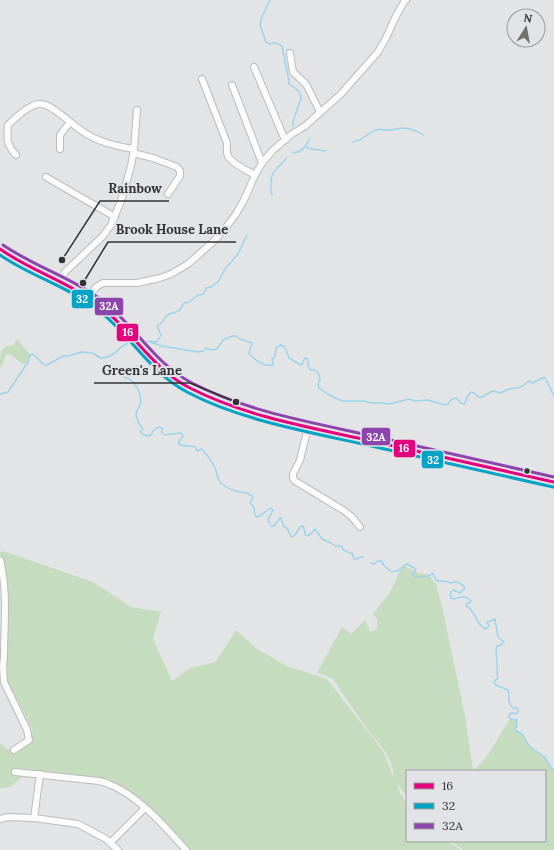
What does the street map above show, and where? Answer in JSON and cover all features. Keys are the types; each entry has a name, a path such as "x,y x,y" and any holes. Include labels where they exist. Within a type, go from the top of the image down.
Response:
{"highway":[{"path":"0,249 20,263 60,281 88,297 115,318 165,372 188,387 205,395 272,418 308,427 554,482"}],"street":[{"path":"88,297 99,284 137,283 171,274 188,264 215,240 236,214 262,163 273,150 306,126 341,94 378,52 396,16 406,0"},
{"path":"290,53 293,72 306,84 320,112"},
{"path":"254,67 285,140"},
{"path":"202,80 227,143 228,156 231,161 255,175"},
{"path":"232,85 262,163"},
{"path":"16,155 11,150 8,142 8,125 19,115 34,105 42,104 54,110 82,132 113,146 133,151 177,168 180,171 180,176 168,194"},
{"path":"60,281 65,272 103,236 115,217 124,193 131,166 134,118 137,110"},
{"path":"53,145 60,146 60,135 70,122"},
{"path":"46,178 115,217"},
{"path":"308,427 300,460 293,474 293,478 295,481 343,510 352,517 360,527"},
{"path":"0,560 5,590 4,657 1,666 4,682 28,730 29,740 14,750"},
{"path":"15,772 99,781 112,785 146,808 186,850"},
{"path":"34,818 40,774"},
{"path":"110,843 146,808"},
{"path":"0,819 8,817 34,818 78,824 106,839 118,850"}],"green space":[{"path":"17,339 31,356 29,360 23,364 10,354 5,355 4,362 0,368 3,349 5,347 13,346"},
{"path":"3,551 93,582 131,607 161,612 153,639 172,681 190,668 215,662 236,630 257,649 287,666 327,679 383,751 394,778 391,763 385,752 333,679 317,673 342,627 351,634 365,620 370,632 377,629 377,619 373,614 389,594 403,565 418,573 429,575 436,584 441,602 465,716 473,770 406,770 406,796 397,784 400,793 406,802 406,842 449,842 461,850 190,850 147,804 107,779 30,770 10,787 0,788 0,743 7,749 14,750 30,740 33,731 7,680 8,595 7,581 0,552"},
{"path":"510,719 517,720 517,727 515,730 523,735 530,747 545,757 550,766 554,769 554,850 464,850 452,842 546,842 546,770 473,770 482,763"}],"waterway":[{"path":"270,0 261,19 260,25 266,42 269,44 276,43 282,46 289,84 300,93 301,98 293,126"},
{"path":"353,142 360,140 376,130 405,128 423,135"},
{"path":"293,153 302,150 310,138"},
{"path":"306,147 326,151"},
{"path":"272,195 272,177 275,170 286,158"},
{"path":"150,341 157,342 161,335 157,326 163,322 169,314 179,311 184,303 189,302 198,295 201,295 204,293 206,288 211,287 218,282 225,269 238,254 247,235"},
{"path":"147,341 162,346 198,352 203,351 206,348 212,350 217,349 223,340 236,336 252,343 249,354 254,359 266,365 273,365 272,359 275,356 276,348 281,345 285,347 289,358 301,365 306,358 308,360 308,366 311,370 315,370 318,373 320,379 318,384 319,388 343,401 363,401 389,404 409,399 415,401 428,400 445,405 452,399 456,398 461,403 465,404 467,397 471,392 478,397 482,397 493,391 500,393 509,389 521,387 529,381 533,383 542,378 545,378 554,396"},
{"path":"0,394 8,392 28,362 30,355 33,354 43,364 47,365 63,356 82,352 92,353 101,358 108,357 128,343"},
{"path":"124,377 132,381 139,392 141,401 136,412 136,416 143,429 140,432 144,435 150,436 155,429 160,427 162,428 162,433 165,435 182,434 183,436 178,443 195,447 197,451 202,449 208,456 222,484 238,492 252,495 253,497 250,503 254,507 255,515 257,517 271,508 273,510 268,520 271,526 274,526 281,518 284,527 287,528 292,537 301,526 303,526 307,536 315,529 322,539 335,546 342,546 343,550 352,553 354,559 363,557"},
{"path":"371,563 374,564 378,561 382,561 383,565 392,572 398,571 407,564 416,569 412,574 415,577 429,576 433,573 438,581 446,581 450,583 458,582 465,588 460,593 453,590 450,594 451,598 454,599 463,597 469,599 471,601 470,603 466,604 466,606 472,611 482,627 486,629 489,626 487,623 495,619 498,637 504,642 497,646 496,653 498,679 494,682 496,685 508,690 509,702 511,706 518,709 516,714 512,713 509,717 510,719 517,720 517,727 515,730 523,735 530,747 545,757 552,769 554,769"}],"transit line":[{"name":"32A","path":"3,245 28,260 80,286 104,302 167,366 192,383 213,393 278,415 554,477"},
{"name":"16","path":"0,249 24,264 75,290 99,305 122,326 164,371 190,388 211,398 277,420 554,482"},
{"name":"32","path":"0,255 73,294 97,309 109,319 162,374 187,392 208,402 252,418 298,430 553,487"}],"place":[{"name":"Rainbow","path":"62,260"},
{"name":"Brook House Lane","path":"83,283"},
{"name":"Green's Lane","path":"236,402"}]}
